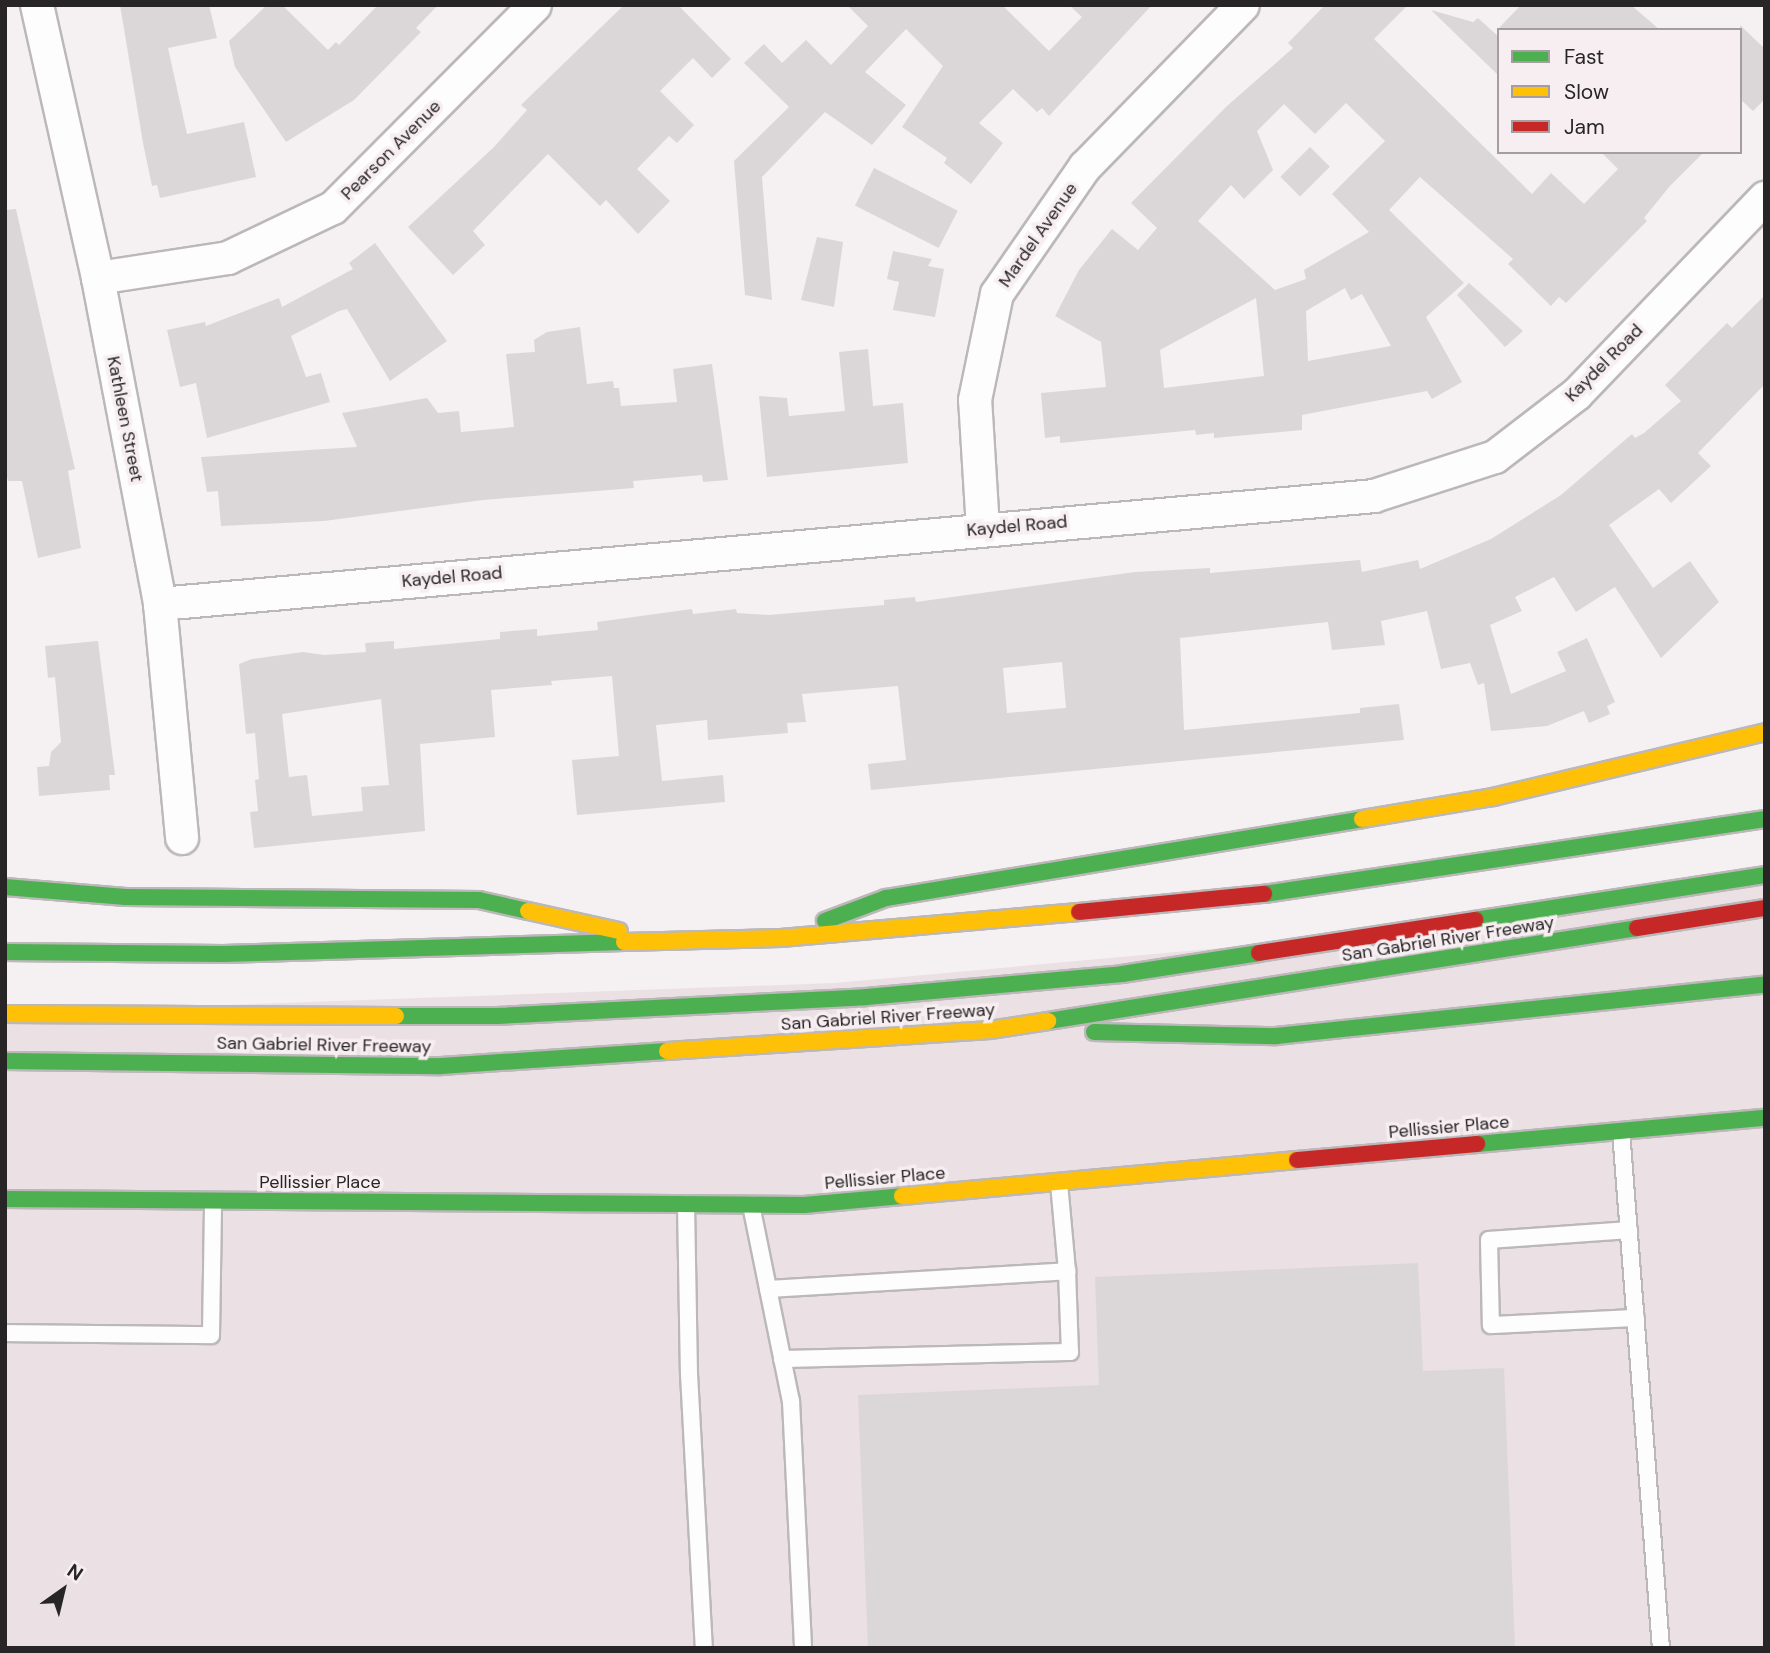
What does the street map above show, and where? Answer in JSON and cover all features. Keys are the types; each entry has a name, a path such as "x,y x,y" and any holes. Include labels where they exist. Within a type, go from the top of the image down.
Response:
{"main road":[{"path":"781,938 886,898 1493,797 1765,732"},
{"path":"5,952 223,954 679,944 781,938 1234,898 1765,819"},
{"path":"5,1014 497,1016 866,997 1148,970 1765,875"},
{"path":"1246,937 1587,884"},
{"path":"5,887 126,897 478,900 679,944"},
{"name":"San Gabriel River Freeway","path":"5,1061 440,1066 990,1030 1765,908"},
{"path":"990,1030 1276,1035 1765,985"},
{"name":"Pellissier Place","path":"5,1199 804,1205 1765,1118"}],"street":[{"name":"Kathleen Street","path":"37,5 98,278 160,604 182,838"},
{"name":"Pearson Avenue","path":"98,278 228,258 333,208 535,5"},
{"name":"Mardel Avenue","path":"983,528 975,400 997,294 1085,167 1243,5"},
{"name":"Kaydel Road","path":"160,604 983,528 1374,496 1495,457 1577,394 1765,198"}],"lane":[{"path":"1621,1130 1661,1648"},
{"path":"782,1359 1070,1352 1067,1271 1059,1183"},
{"path":"5,1333 211,1335 213,1200"},
{"path":"686,1204 689,1374 704,1648"},
{"path":"751,1205 791,1401 803,1648"},
{"path":"1629,1230 1489,1240 1491,1325 1636,1318"},
{"path":"768,1289 1067,1271"}],"shaded area":[{"path":"1765,868 1765,1648 5,1648 5,1013 835,983 1232,947"}],"building":[{"path":"120,5 209,5 217,38 168,48 187,134 244,122 256,177 160,198 157,185 152,186 143,143"},
{"path":"267,5 282,5 328,50 336,42 339,45 378,5 438,5 416,28 421,32 354,100 286,142 235,67 229,41"},
{"path":"624,5 678,5 731,59 712,78 693,58 660,91 694,125 677,143 669,136 637,169 670,201 638,234 606,200 600,206 548,154 473,231 485,245 453,275 408,227 494,147 527,110 521,105"},
{"path":"847,5 1002,5 1049,51 1082,17 1069,5 1152,5 1049,116 1042,108 1037,112 1013,89 979,123 1003,143 971,184 944,163 947,158 902,127 943,66 906,29 865,72 906,105 872,145 825,112 762,177 772,300 745,295 734,161 789,107 744,63 764,44 782,63 806,40 831,65 868,26"},
{"path":"1325,5 1408,5 1374,39 1532,194 1551,173 1584,204 1618,169 1603,154 1702,154 1669,187 1644,218 1647,221 1566,303 1559,297 1551,306 1508,264 1513,259 1420,177 1389,210 1464,283 1426,317 1462,382 1432,399 1427,391 1302,415 1302,430 1214,438 1214,433 1196,435 1195,430 1060,443 1060,436 1045,438 1041,393 1106,387 1101,342 1055,316 1079,270 1112,229 1138,250 1157,228 1131,203 1227,106 1293,48 1288,43","holes":["1346,103 1385,141 1332,194 1369,232 1304,270 1306,279 1275,290 1198,221 1231,185 1244,199 1273,170 1257,131 1284,104 1315,134","1345,288 1351,300 1362,294 1391,346 1308,361 1306,311","1256,298 1264,376 1164,388 1160,350"]},
{"path":"1521,5 1631,5 1658,28 1499,28"},
{"path":"1431,10 1473,22 1478,18 1497,35 1497,74"},
{"path":"1740,25 1765,49 1765,99 1753,111 1742,101"},
{"path":"1310,147 1330,167 1300,196 1280,177"},
{"path":"874,168 958,211 939,248 855,205"},
{"path":"16,209 75,469 68,471 81,548 38,558 22,481 8,481 5,467 5,210"},
{"path":"817,237 843,242 834,307 801,300"},
{"path":"375,243 447,341 390,381 347,309 339,311 291,336 306,377 321,373 330,402 207,438 196,383 180,387 167,330 205,322 206,326 279,298 282,307 353,269 349,263"},
{"path":"893,251 932,259 928,266 944,269 935,317 893,310 899,282 887,279"},
{"path":"1469,283 1523,331 1505,347 1457,295"},
{"path":"1765,295 1765,384 1698,453 1711,466 1671,503 1659,489 1609,525 1653,588 1690,561 1719,602 1661,658 1615,587 1576,612 1554,577 1515,597 1522,611 1490,625 1511,694 1566,671 1557,652 1587,638 1615,702 1607,706 1610,714 1589,723 1584,711 1547,726 1491,731 1484,683 1478,685 1470,663 1441,669 1427,611 1381,621 1385,645 1332,650 1328,622 1180,638 1184,730 1360,713 1360,708 1399,704 1404,740 871,790 868,764 906,760 898,686 802,694 806,722 787,723 788,733 708,740 707,720 656,725 662,781 723,775 725,802 577,815 572,760 619,756 612,676 551,681 552,685 491,690 495,737 420,744 425,831 254,848 250,812 258,811 255,780 259,779 255,733 246,734 239,664 252,659 303,652 324,655 366,652 365,643 394,641 394,649 500,639 500,632 537,629 537,636 598,630 597,622 692,609 693,614 736,609 737,613 769,615 884,605 884,600 915,597 916,602 1135,572 1210,568 1210,573 1360,560 1362,572 1418,560 1420,569 1491,539 1561,495 1632,434 1635,438 1644,433 1681,401 1665,385 1727,323 1732,328","holes":["1062,662 1066,708 1007,713 1003,668","381,699 389,785 361,787 363,811 312,816 307,775 289,777 282,714"]},
{"path":"580,327 587,384 613,381 614,388 619,388 621,406 677,402 673,369 712,364 728,480 703,482 702,475 633,481 634,488 483,500 324,521 221,526 218,491 207,492 201,457 357,447 342,413 427,398 438,413 459,411 461,432 514,427 506,354 535,352 534,340 547,332"},
{"path":"868,349 873,406 903,403 908,463 767,477 759,396 787,398 789,416 845,411 839,352"},
{"path":"98,641 115,775 109,775 110,790 39,796 37,767 49,766 51,752 61,742 55,677 48,678 45,646"},
{"path":"1418,1263 1423,1371 1504,1368 1515,1648 868,1648 858,1395 1099,1385 1095,1277"}],"traffic: fast":[{"path":"825,921 886,898 1362,819"},
{"path":"1264,894 1765,819"},
{"path":"1475,920 1765,875"},
{"path":"5,887 126,897 479,900 528,911"},
{"path":"1048,1021 1637,928"},
{"path":"5,952 223,954 624,942"},
{"path":"396,1016 497,1016 866,997 1122,974 1259,953"},
{"path":"1094,1032 1276,1036 1765,985"},
{"path":"5,1061 441,1066 667,1051"},
{"path":"1477,1144 1765,1118"},
{"path":"5,1199 804,1205 902,1196"}],"traffic: slow":[{"path":"1362,819 1493,797 1765,732"},
{"path":"528,911 619,931"},
{"path":"624,942 781,938 1079,912"},
{"path":"5,1014 396,1016"},
{"path":"667,1051 990,1030 1048,1021"},
{"path":"902,1196 1297,1160"}],"traffic: jam":[{"path":"1079,912 1264,894"},
{"path":"1637,928 1765,908"},
{"path":"1259,953 1475,920"},
{"path":"1297,1160 1477,1144"}]}
